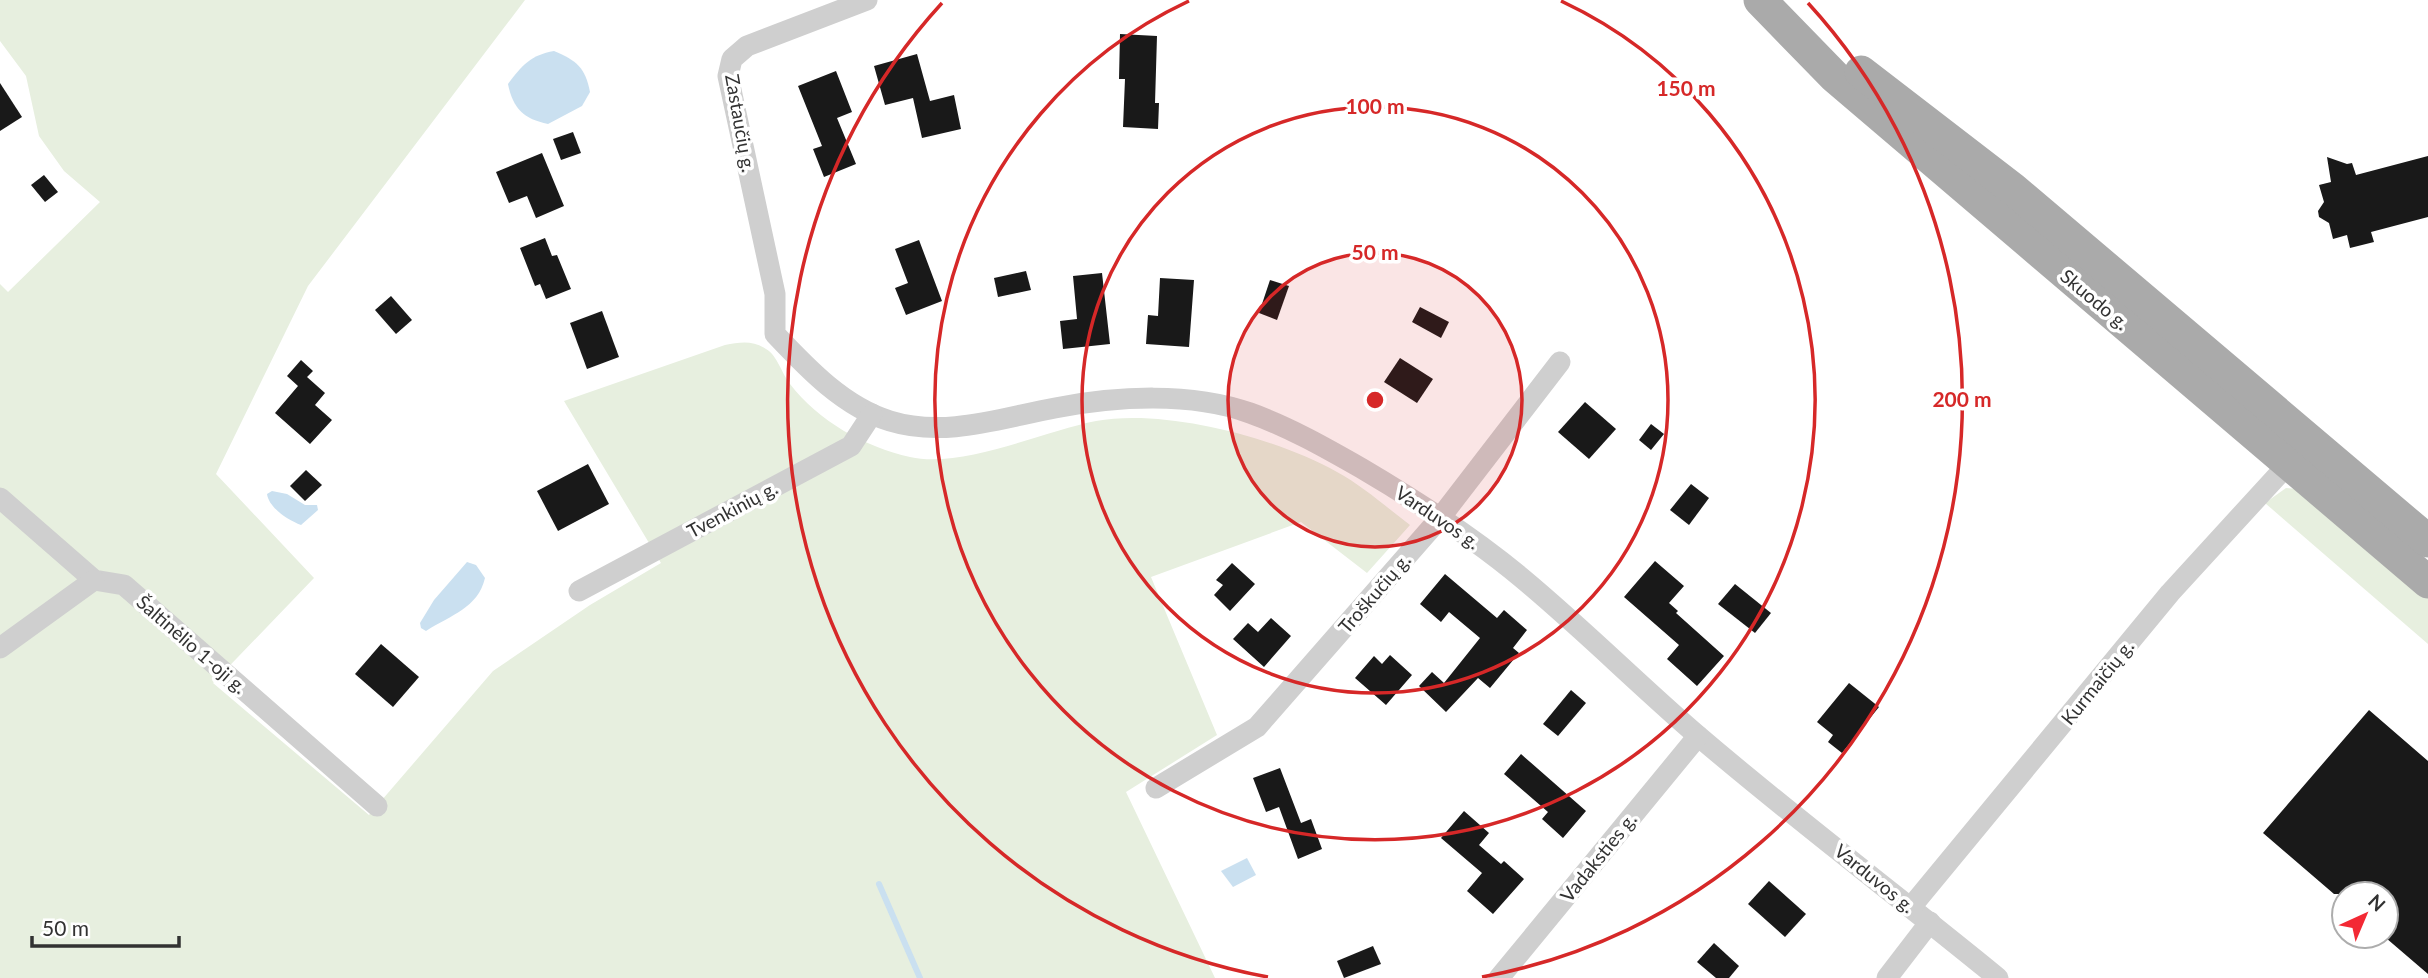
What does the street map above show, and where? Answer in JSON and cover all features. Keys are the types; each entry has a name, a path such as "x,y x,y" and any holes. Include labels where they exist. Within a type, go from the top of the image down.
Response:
{"main road":[{"name":"Skuodo g.","path":"1769,3 1835,77 2428,582"},
{"name":"Skuodo g.","path":"1769,3 2013,188 2428,541"}],"street":[{"name":"Zastaučių g.","path":"775,334 775,294 728,76 732,59 747,46 867,0"},
{"name":"Varduvos g.","path":"775,334 827,385 872,414 918,427 974,425 1092,402 1211,402 1249,413 1341,457 1440,518 1521,578 1698,736 1998,978"},
{"name":"Troškučių g.","path":"1156,788 1256,727 1440,518 1560,362"},
{"name":"Tvenkinių g.","path":"579,591 851,446 872,414"},
{"name":"Kurmaičių g.","path":"1911,907 2170,593 2289,463"},
{"name":"Šaltinėlio 1-oji g.","path":"0,498 94,580 124,584 377,806"},
{"path":"0,648 94,580"},
{"name":"Vadaksties g.","path":"1499,978 1698,736"},
{"path":"1887,978 1930,922"}],"green space":[{"path":"0,0 525,0 308,286 216,474 314,578 213,683 369,815 493,671 590,605 661,563 564,401 725,345 751,343 766,349 787,380 814,410 844,431 893,453 931,459 954,458 978,454 1096,421 1124,418 1187,422 1253,437 1312,460 1356,484 1410,525 1367,573 1301,522 1151,577 1217,735 1126,792 1215,978 0,978 0,284 8,292 100,202 64,171 39,136 26,76 0,41"},
{"path":"2286,488 2298,489 2428,598 2428,644 2265,503"}],"water":[{"path":"554,51 579,66 586,76 590,92 582,106 548,124 521,112 513,100 508,84 528,62 539,55"},
{"path":"272,491 287,494 305,505 317,505 318,510 301,525 275,509 267,494"},
{"path":"467,562 476,565 485,578 476,597 462,610 426,631 421,628 420,623 434,600"},
{"path":"1247,858 1256,875 1233,887 1221,871"}],"building":[{"path":"1120,34 1157,36 1155,103 1159,103 1158,129 1123,127 1125,79 1119,79"},
{"path":"917,54 930,101 954,95 961,129 922,138 913,98 885,105 874,66"},
{"path":"836,71 852,112 837,118 856,164 824,177 813,149 822,146 798,86"},
{"path":"0,83 22,117 0,131"},
{"path":"573,132 581,153 561,160 553,139"},
{"path":"542,153 564,206 536,218 527,196 509,203 496,172"},
{"path":"2428,156 2428,217 2371,232 2374,242 2350,248 2347,235 2333,239 2329,223 2319,217 2318,211 2324,202 2319,185 2331,182 2327,157 2347,164 2352,163 2356,175"},
{"path":"44,175 58,192 45,202 31,185"},
{"path":"545,238 552,256 557,255 571,289 546,299 540,284 535,286 520,248"},
{"path":"919,240 942,301 906,315 895,288 908,283 895,249"},
{"path":"1026,271 1031,290 998,297 994,278"},
{"path":"1102,273 1110,344 1063,349 1060,321 1077,319 1073,276"},
{"path":"1160,278 1194,280 1189,347 1146,344 1148,315 1158,316"},
{"path":"1270,280 1289,286 1277,320 1259,313"},
{"path":"391,296 412,320 396,334 375,310"},
{"path":"1420,307 1449,322 1441,338 1412,322"},
{"path":"602,311 619,357 587,369 570,323"},
{"path":"1400,358 1433,379 1417,403 1384,382"},
{"path":"301,360 313,371 307,377 325,393 315,405 332,420 310,444 275,413 298,386 287,376"},
{"path":"1585,402 1616,429 1589,459 1558,432"},
{"path":"1651,424 1664,434 1651,450 1639,440"},
{"path":"588,464 609,504 558,531 537,491"},
{"path":"306,470 322,485 305,501 290,486"},
{"path":"1691,484 1709,498 1689,525 1670,510"},
{"path":"1655,561 1684,586 1669,603 1678,611 1676,613 1724,656 1697,686 1667,659 1679,645 1624,597"},
{"path":"1232,563 1255,584 1230,611 1214,595 1223,585 1216,580"},
{"path":"1445,574 1497,618 1504,610 1527,630 1513,648 1519,653 1490,688 1478,678 1446,712 1419,686 1432,672 1444,683 1480,638 1449,612 1441,622 1420,604"},
{"path":"1735,584 1771,613 1755,633 1718,604"},
{"path":"1271,618 1291,636 1264,667 1233,639 1248,623 1258,632"},
{"path":"381,644 419,677 393,707 355,674"},
{"path":"1390,655 1412,675 1386,705 1355,678 1374,656 1382,664"},
{"path":"1849,683 1879,707 1842,753 1828,742 1833,735 1817,722"},
{"path":"1571,690 1586,703 1558,736 1543,724"},
{"path":"2369,710 2428,761 2428,974 2400,950 2400,880 2330,880 2330,891 2263,833"},
{"path":"1521,754 1586,811 1563,838 1542,819 1548,812 1504,774"},
{"path":"1280,768 1301,823 1311,819 1322,849 1298,859 1279,807 1266,812 1253,778"},
{"path":"1464,811 1489,833 1479,845 1501,864 1504,861 1524,879 1493,914 1467,891 1482,873 1441,838"},
{"path":"1769,881 1806,914 1785,937 1748,904"},
{"path":"1714,943 1739,966 1729,978 1716,978 1697,962"},
{"path":"1373,946 1381,964 1344,978 1337,961"}],"waterway":[{"path":"879,884 920,978"}]}
